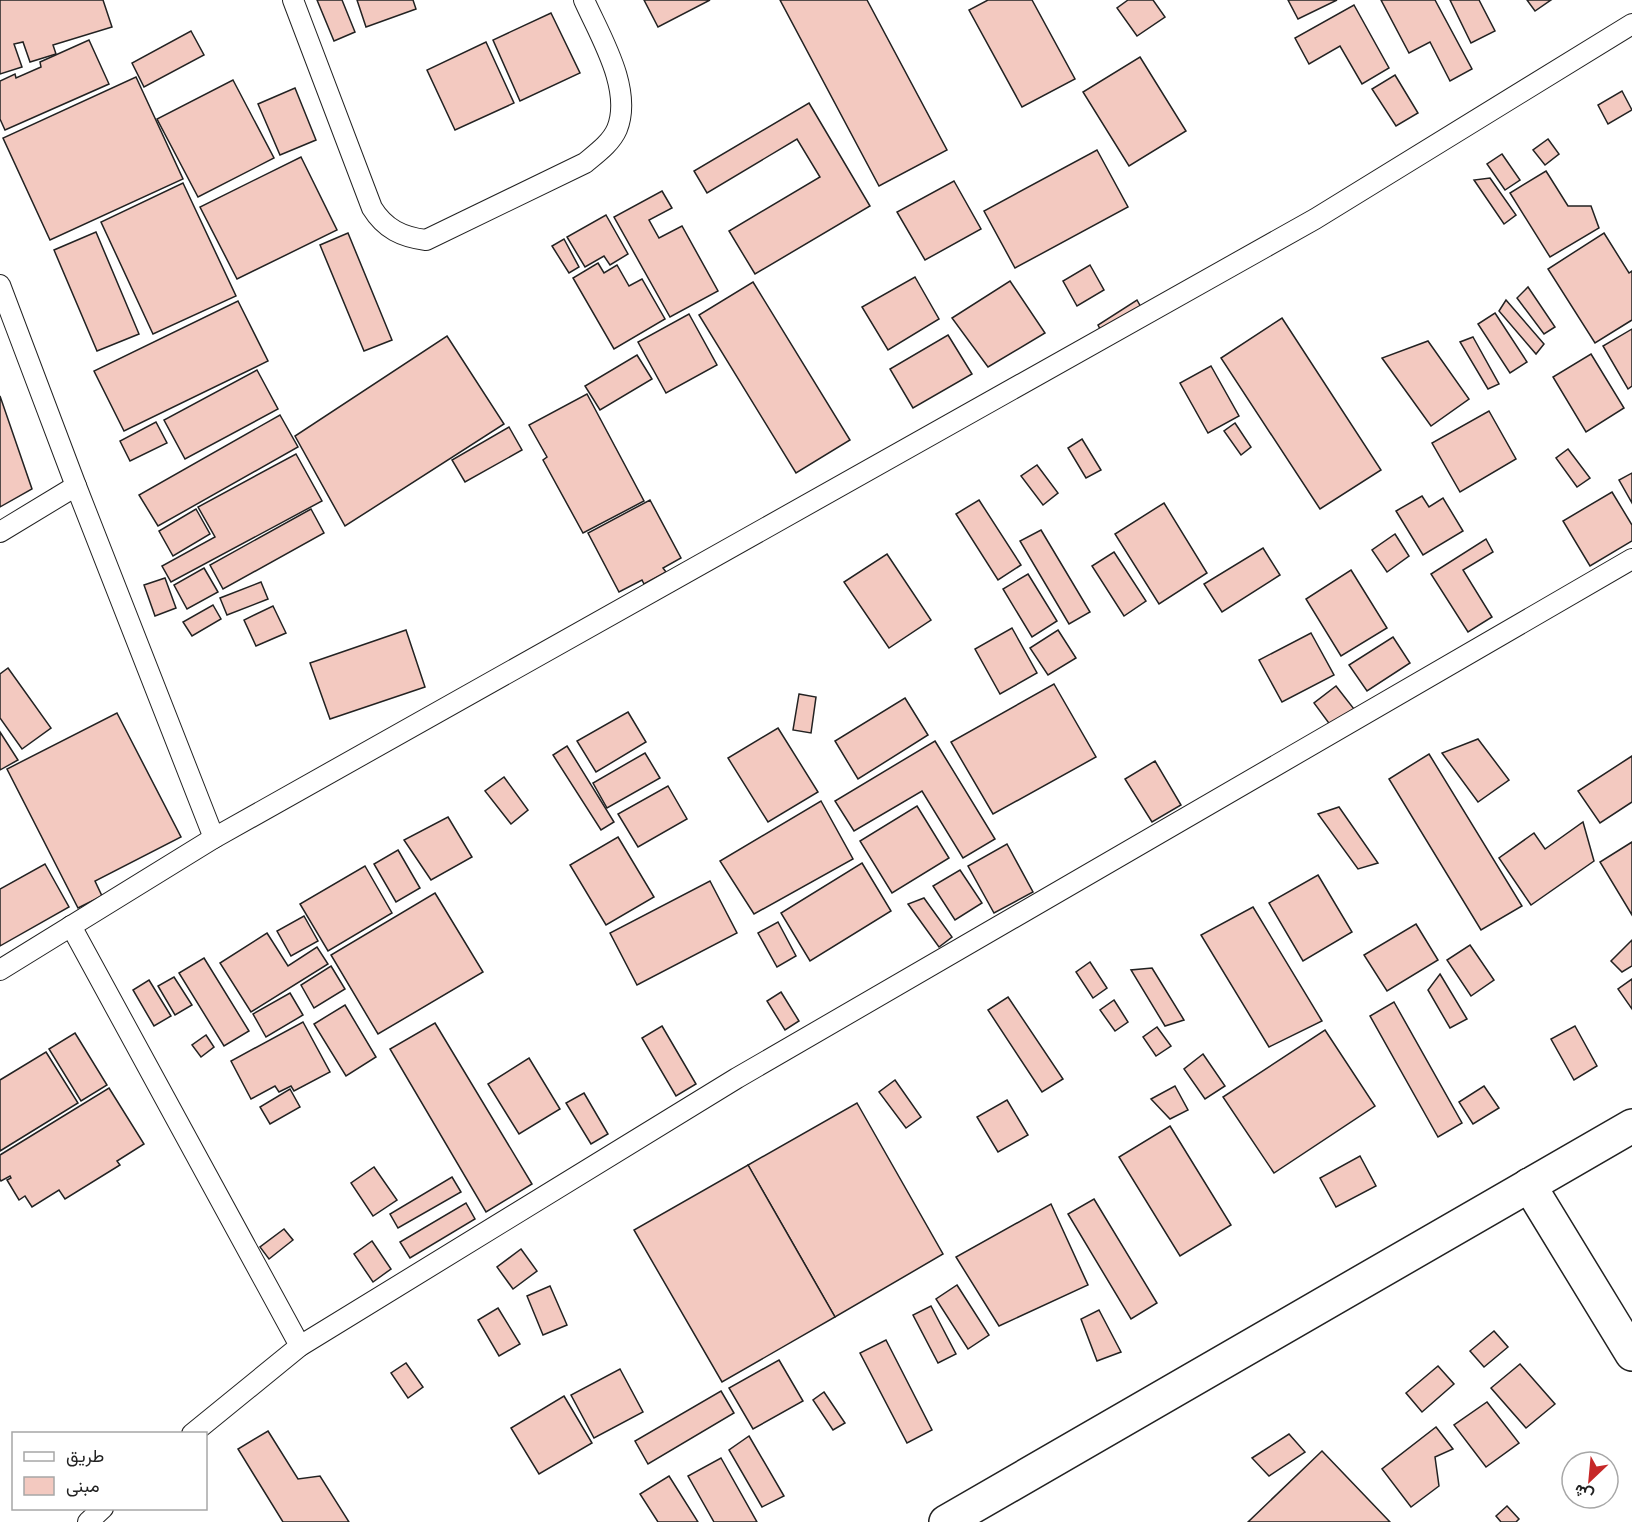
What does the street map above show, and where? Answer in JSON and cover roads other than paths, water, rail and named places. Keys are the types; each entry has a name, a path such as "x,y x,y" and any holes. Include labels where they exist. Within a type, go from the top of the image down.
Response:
{"street":[{"path":"946,1522 1632,1126"},
{"path":"1529,1185 1632,1354"}],"lane":[{"path":"293,0 372,208 387,227 413,238 426,240 585,163 608,144 617,128 622,105 620,86 584,0"},
{"path":"0,970 214,838 1315,219 1632,24"},
{"path":"0,285 214,838"},
{"path":"0,532 76,486"},
{"path":"194,1432 300,1346 737,1078 1632,559"},
{"path":"71,926 300,1346"},
{"path":"88,1522 102,1510"}]}
